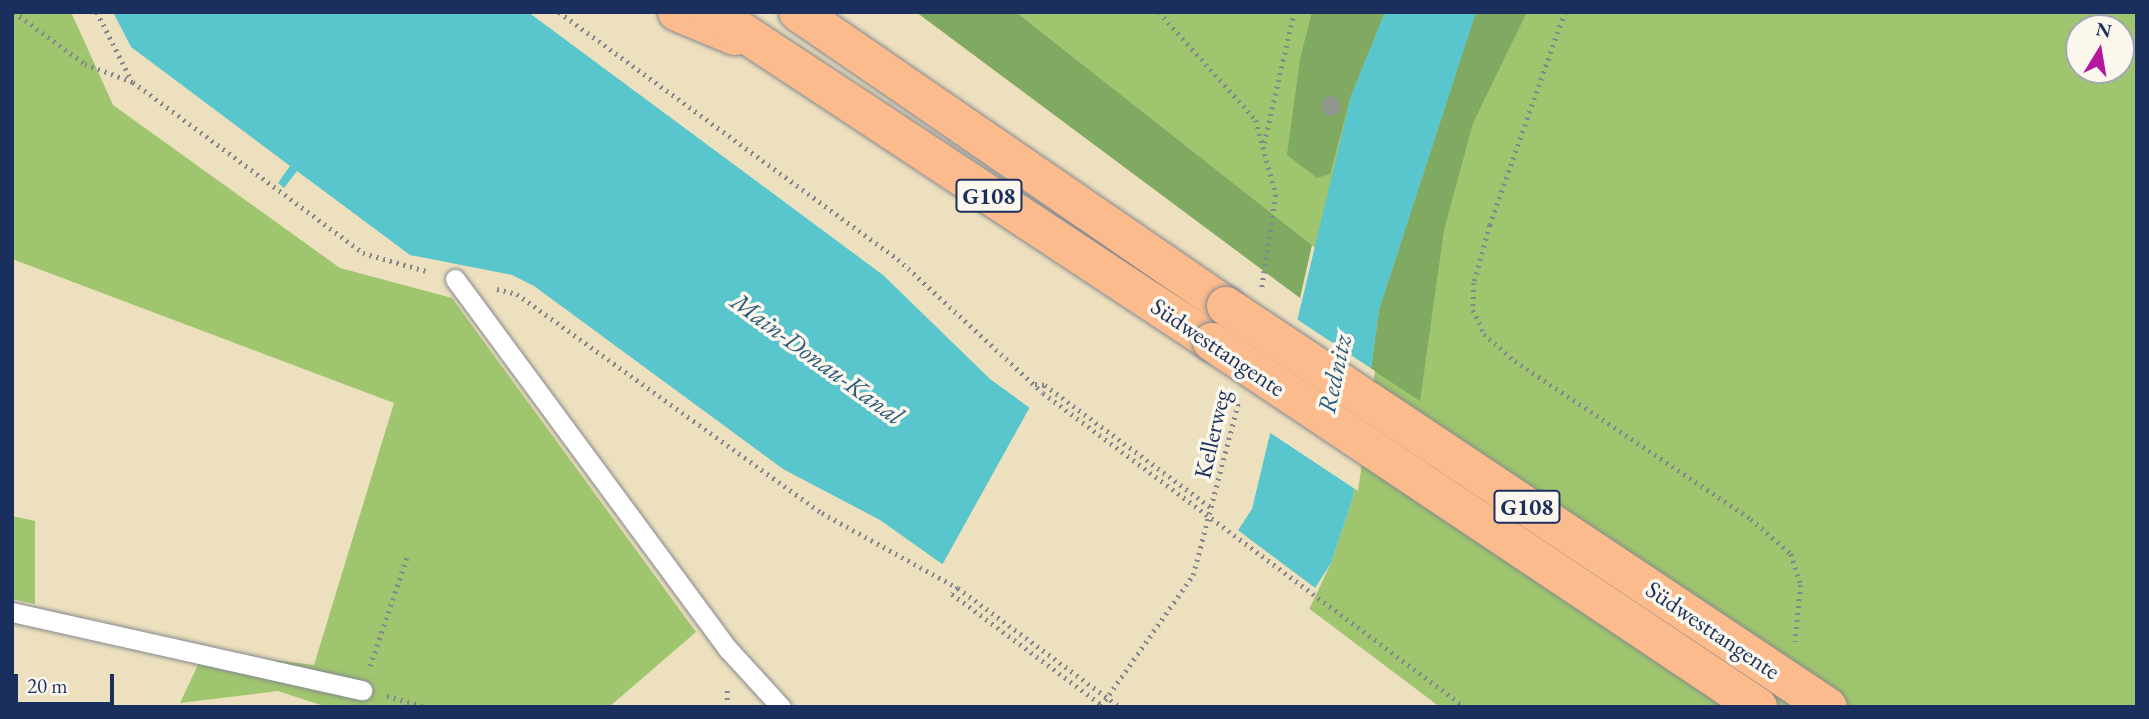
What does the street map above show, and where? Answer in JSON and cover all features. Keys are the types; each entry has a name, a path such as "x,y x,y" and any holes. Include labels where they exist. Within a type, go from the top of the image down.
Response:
{"highway":[{"path":"677,12 766,49"},
{"name":"Südwesttangente","path":"712,12 1758,707"},
{"name":"Südwesttangente","path":"798,12 1243,300 1828,707"}],"lane":[{"path":"455,279 728,649 780,707"},
{"path":"12,612 362,690"}],"path":[{"path":"14,12 85,64 133,82 363,253 517,294 822,513 958,588 1120,707"},
{"path":"97,12 133,82"},
{"path":"559,12 898,259 1043,393 1465,707"},
{"path":"1159,12 1256,120 1264,144 1276,195 1243,300"},
{"path":"1264,144 1294,12"},
{"path":"1564,12 1490,225 1474,283 1473,310 1484,334 1515,361 1751,519 1791,554 1801,585 1793,647"},
{"path":"1034,384 1045,384 1212,508"},
{"name":"Kellerweg","path":"1101,706 1193,575 1239,400"},
{"path":"407,557 362,690 427,707"},
{"path":"958,588 952,594 1101,706"}],"green space":[{"path":"12,12 71,12 113,105 340,268 452,298 696,632 609,707 327,707 278,691 180,703 204,652 314,665 394,403 12,259"},
{"path":"916,12 1016,12 1312,245 1300,298"},
{"path":"1016,12 2137,12 2137,707 1263,707 1331,563 1353,498 1379,310 1312,245"},
{"path":"1312,12 1385,12 1351,96 1330,174 1317,178 1287,155 1300,59"},
{"path":"1476,12 1527,12 1473,123 1444,230 1420,401 1371,369 1379,310"},
{"path":"12,516 35,521 35,604 12,599"}],"water":[{"path":"113,12 528,12 883,275 990,379 1225,550 1252,509 1351,96 1385,12 1476,12 1379,310 1353,498 1331,563 1303,607 1130,697 880,520 783,469 534,286 512,275 410,255 297,171 284,188 278,183 290,166 131,47"}],"pier":[{"path":"1292,316 1375,371 1358,491 1266,430"},
{"path":"1031,405 1224,545 1235,528 1318,590 1307,607 1440,707 1121,707 1126,698 941,567"}],"water label":[{"name":"Main-Donau-Kanal","path":"817,359"},
{"name":"Rednitz","path":"1335,374"}]}
